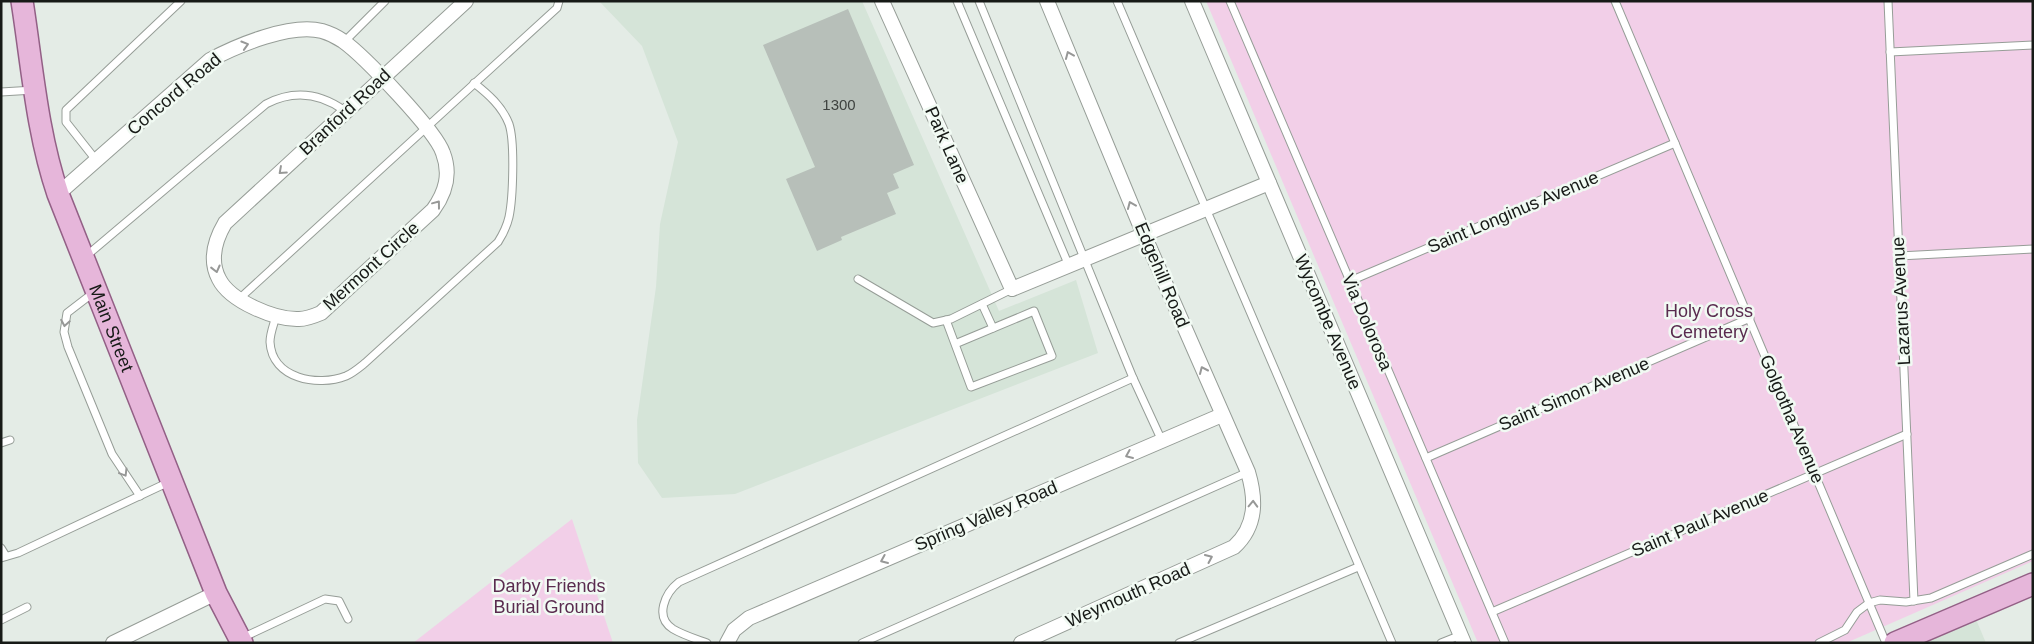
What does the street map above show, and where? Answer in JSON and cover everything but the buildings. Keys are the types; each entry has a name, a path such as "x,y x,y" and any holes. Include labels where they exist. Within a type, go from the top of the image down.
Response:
{"main road":[{"name":"Main Street","path":"22,1 50,169 58,194 216,594 241,641"},
{"path":"1895,643 2029,588"}],"street":[{"name":"Branford Road","path":"224,223 466,1"},
{"name":"Park Lane","path":"882,1 1012,289"},
{"name":"Edgehill Road","path":"1047,1 1144,235 1248,472 1254,496 1253,514 1248,531 1234,547"},
{"name":"Wycombe Avenue","path":"1192,1 1462,639"},
{"name":"Concord Road","path":"58,194 194,73 210,60 229,50 290,31 305,29 322,31 344,42 381,78"},
{"name":"Mermont Circle","path":"224,223 216,244 214,265 222,284 239,299 276,316 298,320 310,318 321,313 433,210 445,189 447,166 438,141 381,78"},
{"path":"1012,289 1269,183"},
{"name":"Spring Valley Road","path":"730,641 739,624 749,618 1222,415"},
{"name":"Weymouth Road","path":"1021,643 1234,547"},
{"path":"113,643 136,638 216,594"}],"lane":[{"path":"96,160 66,122 66,110 181,1"},
{"path":"344,42 385,1"},
{"path":"239,299 557,8 559,1"},
{"path":"957,1 1069,266"},
{"path":"979,1 1133,378 1162,441"},
{"path":"1117,1 1392,643"},
{"name":"Via Dolorosa","path":"1230,1 1505,643"},
{"name":"Golgotha Avenue","path":"1615,1 1886,643"},
{"name":"Lazarus Avenue","path":"1888,1 1914,601"},
{"path":"1890,52 2033,45"},
{"path":"276,316 272,330 271,347 277,362 283,370 304,379 320,381 346,376 365,363 498,242 505,230 511,205 512,144 509,124 492,98 474,83"},
{"path":"1,92 36,90"},
{"path":"84,257 266,104 279,97 304,94 333,103 345,111"},
{"name":"Saint Longinus Avenue","path":"1350,282 1675,143"},
{"path":"1899,256 2033,249"},
{"path":"858,279 933,323 946,320 1012,289"},
{"path":"97,289 67,313 64,332 68,347 112,454 140,496"},
{"path":"982,304 993,328"},
{"path":"946,320 955,344 971,386 1052,356 1034,310 955,344"},
{"name":"Saint Simon Avenue","path":"1426,458 1750,318"},
{"path":"706,643 674,629 664,619 665,599 679,582 1133,378"},
{"name":"Saint Paul Avenue","path":"1492,612 1907,434"},
{"path":"1,443 10,440"},
{"path":"862,643 1248,472"},
{"path":"1,548 4,557 18,553 172,480"},
{"path":"1819,643 1845,630 1857,612 1869,603 1880,600 1914,601 1931,598 2033,554"},
{"path":"1179,643 1358,567"},
{"path":"241,641 325,599 339,601 348,618"},
{"path":"1,620 27,607"},
{"path":"1441,643 1462,639"}],"shaded area":[{"path":"599,1 862,1 999,311 1076,280 1098,353 735,494 662,498 638,463 637,420 656,287 660,224 678,142 642,46"},
{"path":"1975,617 1986,643 1911,643"}],"green space":[{"name":"Holy Cross Cemetery","path":"1206,1 2033,1 2033,561 1846,643 1478,643"},
{"name":"Darby Friends Burial Ground","path":"572,519 613,643 413,643"}]}
